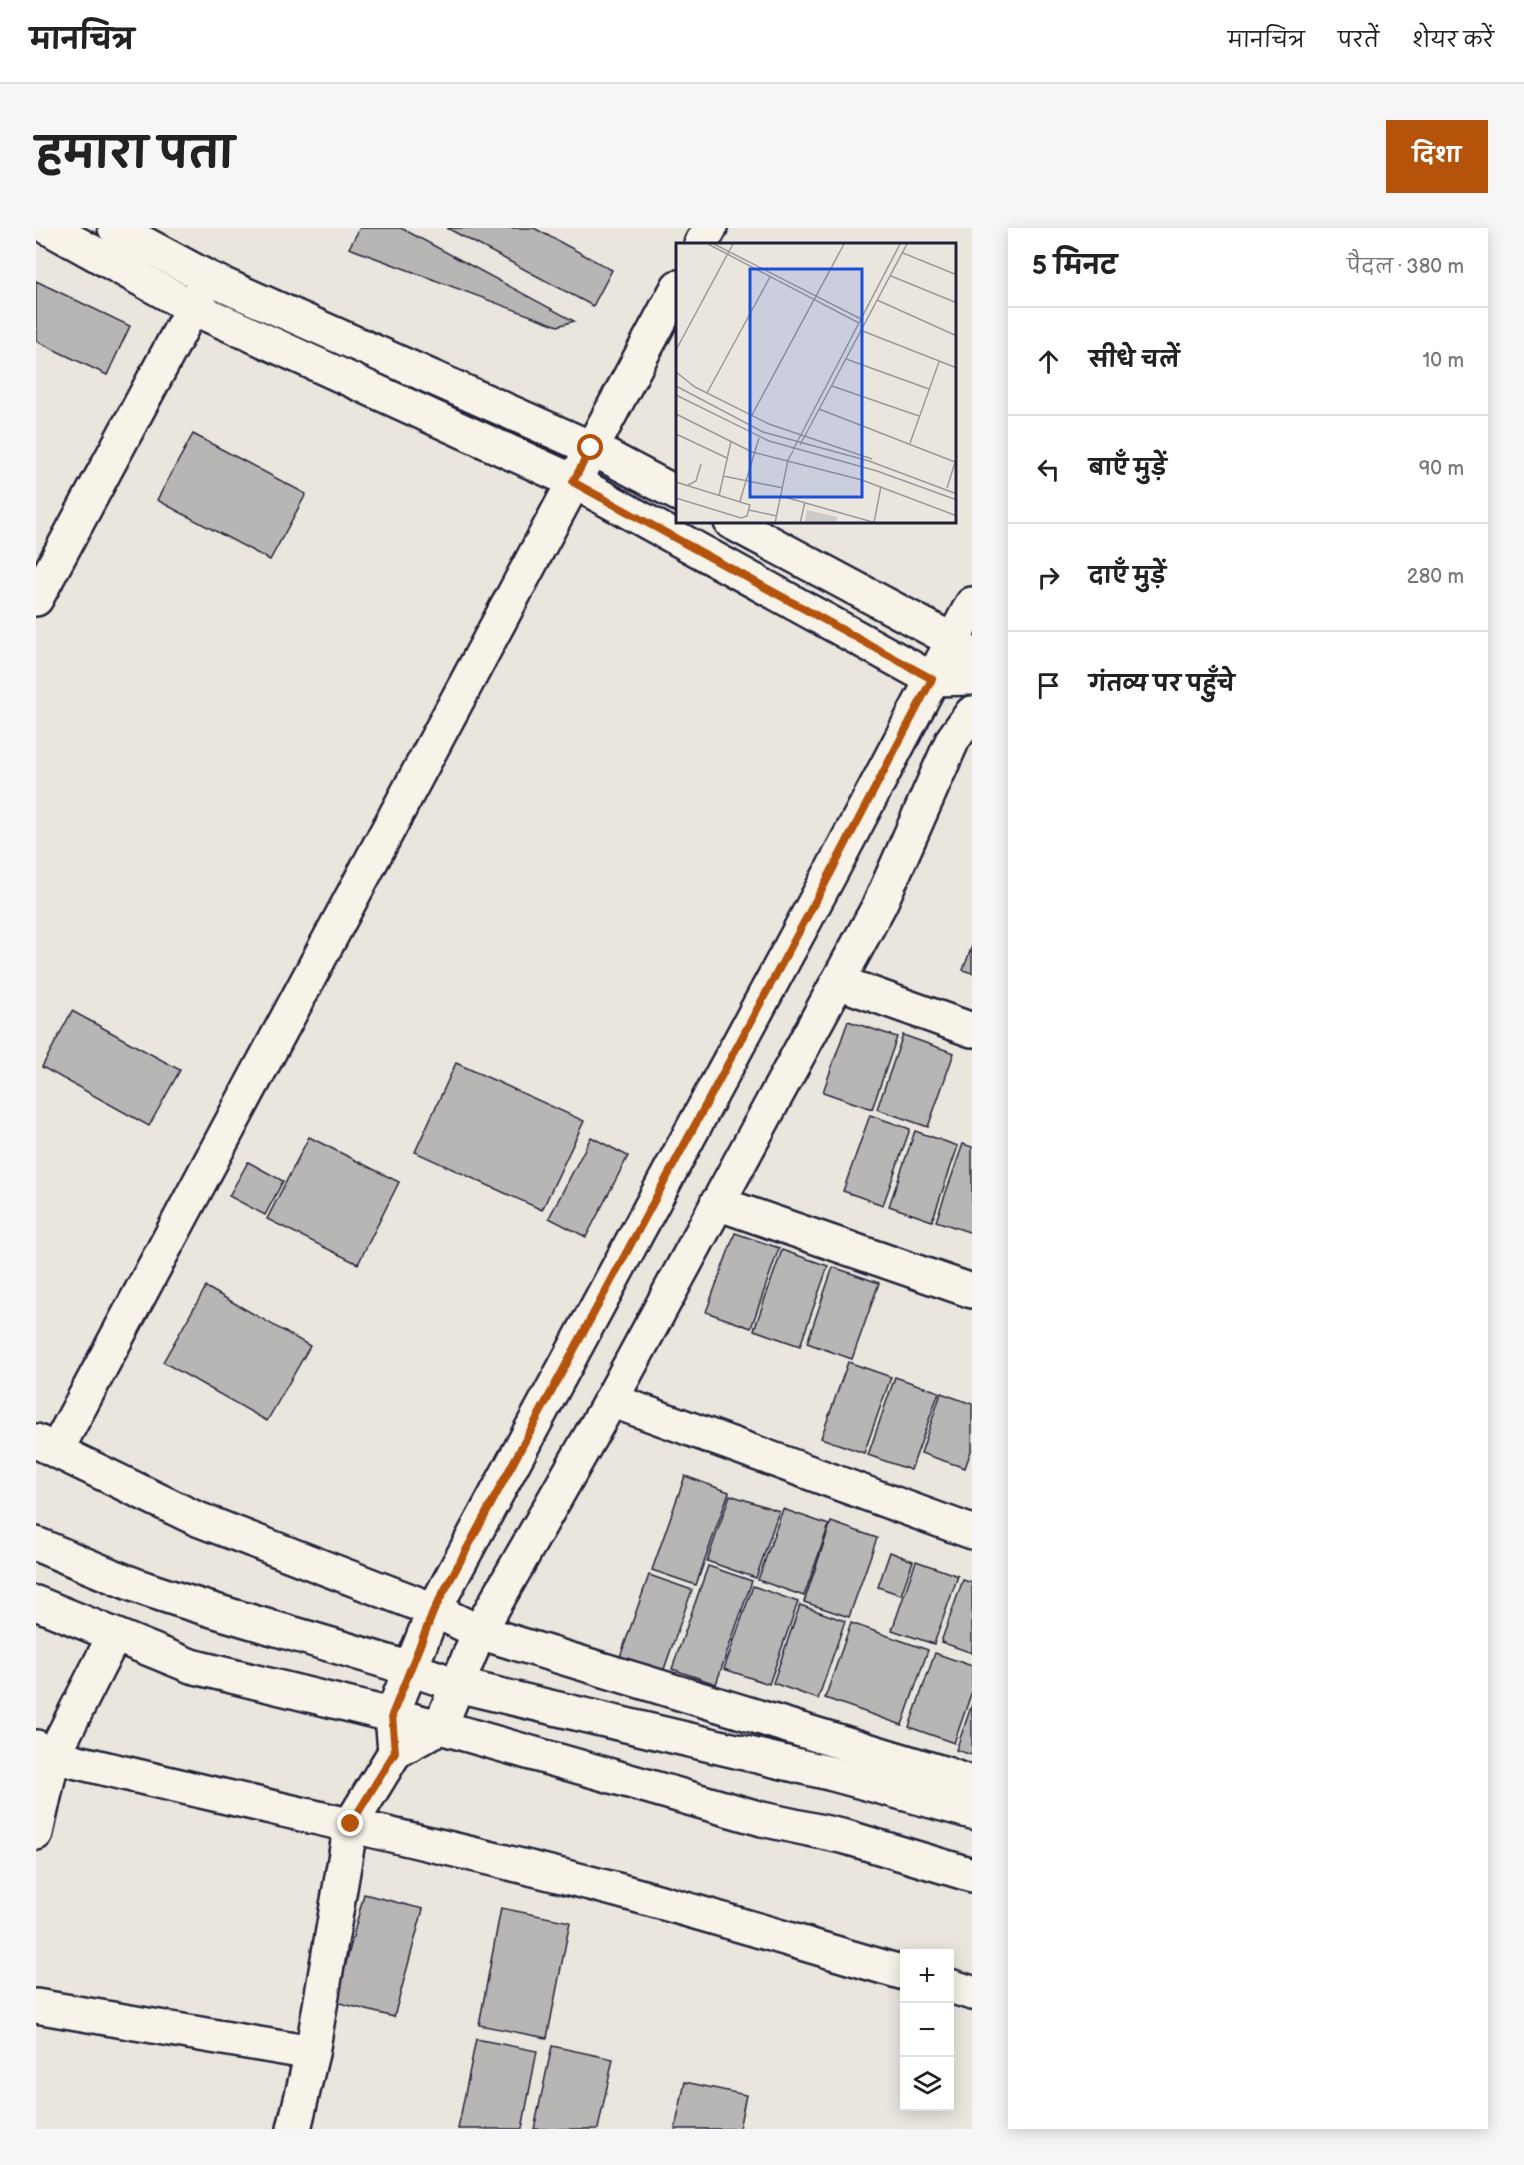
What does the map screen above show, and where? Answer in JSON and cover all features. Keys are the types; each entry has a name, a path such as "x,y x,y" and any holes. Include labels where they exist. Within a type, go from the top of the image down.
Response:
{"street":[{"path":"50,228 193,308 573,482 932,679 972,678"},
{"path":"116,228 208,278 591,448 676,493"},
{"path":"702,243 710,228"},
{"path":"36,598 208,278"},
{"path":"676,291 46,1446 195,1518 434,1610 479,1632 946,1774 972,1784"},
{"path":"734,524 962,649"},
{"path":"395,1752 392,1715 434,1610 830,874 932,679 962,649 972,604"},
{"path":"299,2128 351,1824 395,1752 440,1727 479,1632 610,1400 880,904 963,743 972,713"},
{"path":"838,982 972,1030"},
{"path":"717,1203 972,1291"},
{"path":"610,1400 972,1532"},
{"path":"36,1544 145,1588 458,1685 833,1774 972,1812"},
{"path":"36,1604 191,1666 440,1727 762,1819 846,1837 972,1875"},
{"path":"36,1833 45,1751 114,1636"},
{"path":"45,1751 205,1794 351,1824 619,1891 900,1972"},
{"path":"954,1987 972,1993"},
{"path":"36,2006 312,2053"}],"building":[{"path":"360,228 401,228 574,321 558,326 349,248"},
{"path":"447,228 534,228 612,270 593,306"},
{"path":"36,281 130,326 107,375 36,341"},
{"path":"193,434 306,494 270,560 157,500"},
{"path":"972,946 972,973 963,970"},
{"path":"72,1011 180,1070 149,1126 42,1067"},
{"path":"848,1021 897,1037 872,1109 823,1092"},
{"path":"903,1035 954,1053 928,1127 877,1109"},
{"path":"456,1063 584,1121 542,1210 415,1152"},
{"path":"870,1115 910,1129 883,1205 843,1191"},
{"path":"915,1131 958,1146 932,1221 889,1206"},
{"path":"309,1137 399,1182 358,1264 267,1219"},
{"path":"591,1137 628,1156 586,1237 549,1218"},
{"path":"963,1144 972,1147 972,1233 936,1221"},
{"path":"248,1162 283,1181 265,1215 229,1196"},
{"path":"735,1233 779,1248 751,1328 706,1312"},
{"path":"782,1250 828,1266 800,1346 754,1330"},
{"path":"833,1267 879,1283 852,1359 807,1343"},
{"path":"206,1287 310,1346 267,1421 163,1362"},
{"path":"848,1362 891,1377 864,1453 821,1438"},
{"path":"895,1377 939,1392 911,1470 868,1455"},
{"path":"941,1393 972,1404 972,1448 965,1468 921,1453"},
{"path":"685,1476 729,1492 696,1585 652,1570"},
{"path":"730,1495 779,1511 756,1578 707,1561"},
{"path":"783,1509 829,1525 804,1596 758,1580"},
{"path":"831,1522 877,1538 849,1617 804,1602"},
{"path":"890,1552 913,1561 901,1595 878,1587"},
{"path":"916,1561 958,1576 934,1644 892,1630"},
{"path":"708,1566 752,1581 716,1684 672,1669"},
{"path":"649,1575 692,1590 663,1672 620,1657"},
{"path":"963,1580 972,1583 972,1653 941,1642"},
{"path":"753,1586 798,1602 769,1684 724,1669"},
{"path":"800,1605 845,1621 818,1699 773,1683"},
{"path":"851,1623 928,1650 902,1725 825,1698"},
{"path":"935,1653 972,1666 972,1691 954,1743 909,1727"},
{"path":"972,1704 972,1755 956,1750"},
{"path":"364,1894 423,1909 394,2017 336,2002"},
{"path":"501,1908 570,1922 547,2038 479,2025"},
{"path":"476,2039 537,2051 522,2129 458,2129"},
{"path":"552,2046 613,2059 598,2129 534,2129"},
{"path":"685,2082 746,2095 739,2129 675,2129"}],"route":[{"path":"351,1824 395,1752 392,1715 434,1610 830,874 932,679 573,482 591,448"}]}
